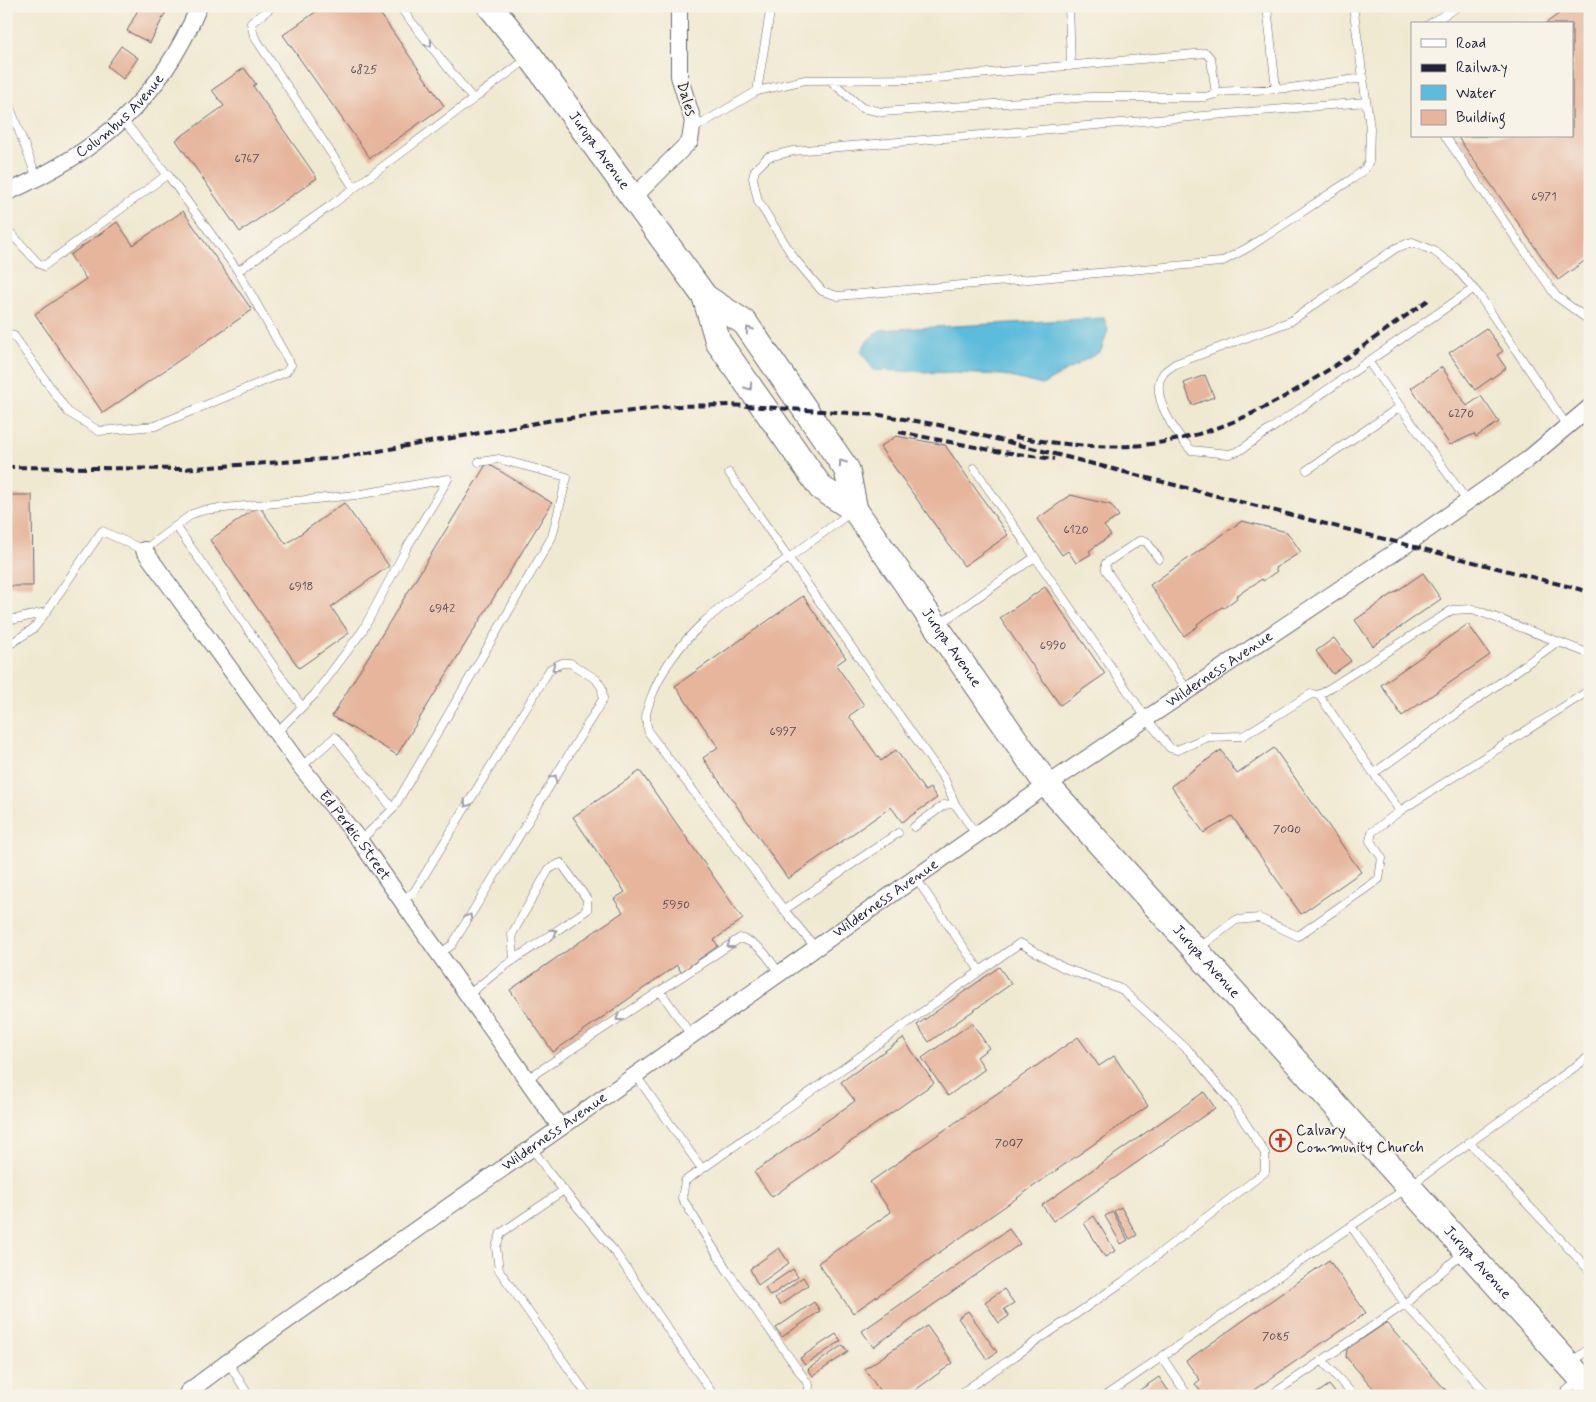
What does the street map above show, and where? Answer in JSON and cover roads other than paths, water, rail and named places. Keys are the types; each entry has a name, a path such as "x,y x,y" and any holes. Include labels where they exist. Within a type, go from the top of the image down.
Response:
{"main road":[{"name":"Jurupa Avenue","path":"490,6 530,56 705,298 718,342 798,456 821,488 855,510 1047,785 1580,1377"},
{"name":"Jurupa Avenue","path":"705,298 745,322 847,470 855,510"}],"street":[{"name":"Columbus Avenue","path":"6,192 69,162 123,120 135,108 166,68 182,43 199,6"},
{"name":"Dales","path":"633,198 690,141 692,121 679,76 680,6"},
{"name":"Wilderness Avenue","path":"186,1396 188,1392 228,1362 976,834 1527,460 1590,407"},
{"name":"Ed Perkic Street","path":"144,550 301,767 360,841 560,1127"}],"lane":[{"path":"273,6 251,23 254,36 354,188"},
{"path":"399,6 472,98"},
{"path":"757,91 770,6"},
{"path":"1069,6 1071,66"},
{"path":"1267,6 1276,89"},
{"path":"1353,6 1370,128 1370,161 1365,169 1249,247 1221,262 838,296 822,291 794,258 758,201 754,178 755,170 768,157 793,151 1366,102"},
{"path":"1432,22 1459,6"},
{"path":"692,130 757,91 805,80 924,79 1206,53 1211,58 1216,92"},
{"path":"238,271 354,188 530,56"},
{"path":"830,80 862,108 882,112 1091,97 1204,97 1216,92 1276,89 1364,78"},
{"path":"6,97 37,178"},
{"path":"6,332 14,336 68,412 99,431 155,426 286,372 291,365 238,271 168,174 123,120"},
{"path":"1445,138 1556,296 1590,321"},
{"path":"6,228 38,263 44,266 168,174"},
{"path":"1473,289 1239,450 1229,454 1191,450 1180,438 1161,403 1158,389 1163,374 1175,364 1291,321 1396,248 1412,242 1434,251 1456,267 1473,289 1567,426"},
{"path":"1368,361 1467,501"},
{"path":"1307,470 1401,406"},
{"path":"360,841 393,809 552,537 567,477 499,459 479,462"},
{"path":"974,468 1146,719 1170,748 1177,750 1208,737 1243,736 1311,694 1319,695 1452,610 1473,609 1590,654"},
{"path":"729,472 945,780 955,804 976,834"},
{"path":"6,648 34,628 102,531 144,550 192,514 204,510 356,495 448,478 406,548 363,630 315,694 276,733"},
{"path":"816,947 784,910 649,733 645,723 645,712 658,679 676,650 721,606 855,510"},
{"path":"176,526 302,707"},
{"path":"1159,559 1146,541 1139,541 1106,563 1106,570 1188,691"},
{"path":"936,626 1035,557"},
{"path":"6,618 16,619 46,612"},
{"path":"1374,773 1557,642"},
{"path":"401,900 414,892 550,669 562,663 570,663 596,679 602,688 603,699 452,945 439,954"},
{"path":"1195,951 1236,920 1258,918 1298,936 1379,879 1382,858 1370,841 1372,832 1400,811 1590,690"},
{"path":"1319,695 1400,811"},
{"path":"301,767 336,737 393,809"},
{"path":"914,827 944,805 955,804"},
{"path":"784,910 898,833"},
{"path":"468,995 514,960 587,910 587,899 561,863 549,869 512,934 514,960"},
{"path":"915,877 980,971"},
{"path":"526,1079 740,938 752,941 762,948 779,973"},
{"path":"808,1396 809,1385 727,1270 682,1198 685,1181 1020,943 1064,968 1120,989 1189,1050 1230,1100 1266,1153 1265,1172 1124,1281 957,1396"},
{"path":"660,991 691,1035"},
{"path":"1105,1396 1408,1187 1590,1056"},
{"path":"635,1074 702,1169"},
{"path":"1469,1142 1590,1271"},
{"path":"532,1148 615,1252 714,1396"},
{"path":"564,1190 501,1233 496,1247 498,1270 588,1396"},
{"path":"1351,1226 1405,1304 1489,1396"},
{"path":"1270,1396 1405,1304 1466,1250"},
{"path":"1560,1396 1580,1377 1590,1348"},
{"path":"1162,1356 1188,1396"},
{"path":"1322,1360 1354,1396"},
{"path":"228,1362 249,1395"}],"water":[{"path":"1104,318 1108,330 1101,351 1042,385 1003,375 874,370 861,351 867,341 880,330"}],"railway":[{"path":"1015,437 1082,445 1133,446 1190,436 1227,424 1263,408 1298,389 1430,299"},
{"path":"6,467 181,469 339,458 553,420 675,406 731,405 880,415 939,425 1012,443 1590,592"},
{"path":"899,432 996,451 1054,459"}],"place":[{"name":"Calvary Community Church","path":"1280,1140"}]}
